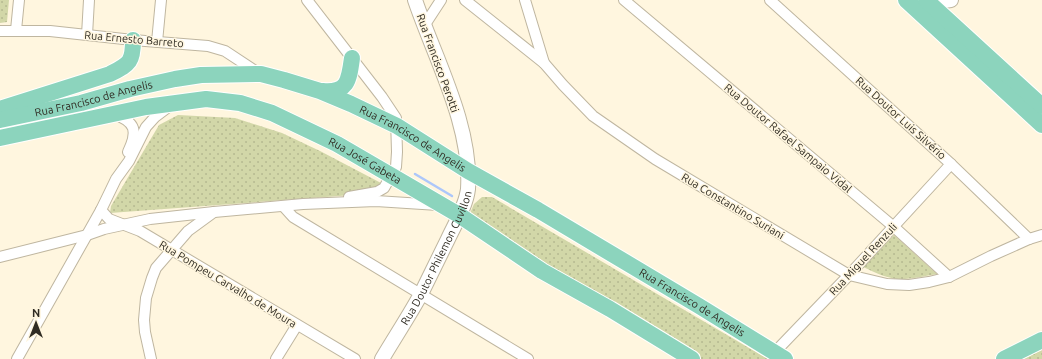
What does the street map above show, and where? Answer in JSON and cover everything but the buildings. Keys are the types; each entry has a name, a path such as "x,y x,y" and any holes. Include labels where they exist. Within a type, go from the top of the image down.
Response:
{"main road":[{"path":"906,1 1042,125"},
{"path":"928,2 1042,106"},
{"path":"0,109 110,74 124,67 130,61 132,56 133,40"},
{"path":"320,91 338,91 344,86 350,74 352,58"},
{"name":"Rua Francisco de Angelis","path":"0,120 81,103 130,89 200,75 261,74 284,80 320,91 396,126 468,171 538,210 699,306 779,356"},
{"name":"Rua José Gabeta","path":"0,138 174,102 206,99 240,103 272,113 337,144 391,175 459,215 542,270 692,359"},
{"path":"1004,359 1042,340"}],"street":[{"path":"16,30 18,0"},
{"path":"87,35 89,0"},
{"path":"157,42 161,0"},
{"path":"303,204 377,192 384,188 396,167 396,118 382,97 307,0"},
{"name":"Rua Francisco Perotti","path":"415,0 449,89 461,129 465,150"},
{"path":"424,26 441,0"},
{"name":"Rua Constantino Suriani","path":"465,0 544,63 581,105 593,116 655,159 849,275 888,284 909,285 949,277 991,256 1029,239 1042,235"},
{"path":"526,0 544,63"},
{"name":"Rua Doutor Rafael Sampaio Vidal","path":"624,0 894,227 949,277"},
{"name":"Rua Doutor Luis Silvério","path":"770,0 951,164 1029,239"},
{"path":"906,1 928,2 951,0"},
{"name":"Rua Ernesto Barreto","path":"0,31 50,31 208,46 225,51 261,74"},
{"path":"116,179 129,161 146,127 155,117 174,102"},
{"path":"17,359 101,210 132,143 134,131 130,122 124,118 112,114"},
{"name":"Rua Doutor Philemon Cuvillon","path":"382,359 420,295 466,199 468,190 468,171 465,150"},
{"name":"Rua Miguel Renzuli","path":"779,356 849,275 951,164"},
{"path":"0,256 87,235 104,229 150,219 303,204 376,201 442,205"},
{"path":"283,206 293,217 528,359"},
{"name":"Rua Pompeu Carvalho de Moura","path":"101,210 109,219 126,225 172,250 354,359"},
{"path":"151,359 144,320 146,298 156,268 188,231 214,212"},
{"path":"276,359 297,325"}],"green space":[{"path":"0,0 9,0 7,22 0,23"},
{"path":"178,115 235,118 282,133 381,183 378,188 366,194 110,213 111,206 159,125"},
{"path":"482,197 492,197 768,359 698,359 468,218 474,204"},
{"path":"894,235 937,274 896,279 883,276 863,267"},
{"path":"1042,350 1042,359 1023,359"}],"waterway":[{"path":"415,174 452,196"}]}
